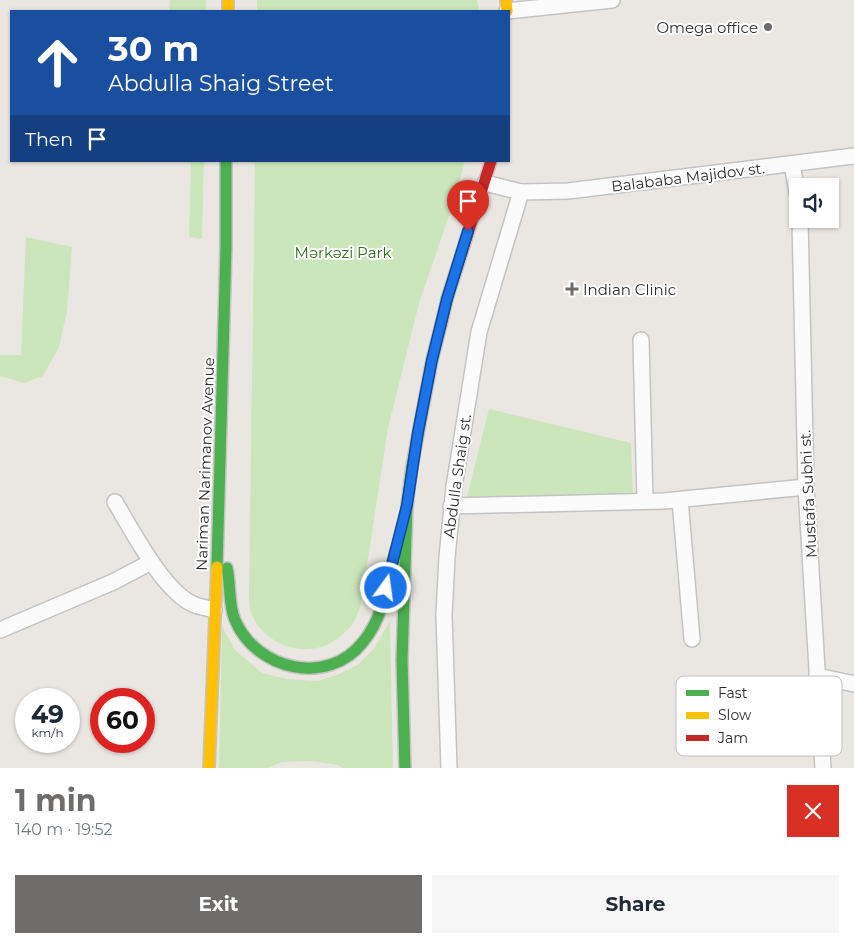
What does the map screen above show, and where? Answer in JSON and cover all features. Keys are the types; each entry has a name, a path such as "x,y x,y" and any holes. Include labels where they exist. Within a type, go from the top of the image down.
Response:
{"main road":[{"name":"Nariman Narimanov Avenue","path":"209,768 214,610 219,535 226,162"},
{"path":"219,535 230,578 231,601 235,620 245,638 259,653 276,663 296,669 319,668 336,663 350,655 362,644 372,629 382,604 407,505 418,432 432,360 447,299 492,162"},
{"path":"405,768 402,660 407,505"}],"street":[{"path":"510,11 612,0"},
{"name":"Balababa Majidov st.","path":"485,183 521,192 568,191 854,156"},
{"path":"792,164 794,178"},
{"name":"Abdulla Shaig st.","path":"449,768 444,615 451,506 479,332 521,192"},
{"name":"Mustafa Subhi st.","path":"800,228 806,487 817,676"},
{"path":"641,340 645,501"},
{"path":"451,506 680,500 806,487"},
{"path":"680,500 692,638"},
{"path":"116,502 151,562 164,580 180,596 193,605 214,610"},
{"path":"0,630 113,582 151,562"}],"green space":[{"path":"170,0 206,0 206,10 169,10"},
{"path":"257,0 477,0 479,10 257,10"},
{"path":"191,162 204,162 202,239 189,237"},
{"name":"Mərkəzi Park","path":"255,162 465,162 452,207 419,303 388,428 361,605 354,621 348,629 331,643 317,648 296,648 276,641 259,627 250,607"},
{"path":"26,237 72,247 67,311 59,347 43,376 24,383 0,376 0,355 21,355"},
{"path":"489,409 631,443 633,498 467,497"},
{"path":"390,621 393,768 342,768 338,765 312,761 282,762 268,768 219,768 222,626 235,650 262,673 287,679 318,681 339,674 359,664 375,647"}],"traffic: fast":[{"path":"217,567 226,247 226,162"},
{"path":"405,768 402,660 407,505 412,466 432,360 441,325"},
{"path":"227,568 233,614 245,637 259,651 276,661 294,667 313,668 331,665 348,656 363,642 381,610 396,550"}],"traffic: slow":[{"path":"228,0 228,10"},
{"path":"506,0 507,10"},
{"path":"209,768 217,567"}],"traffic: jam":[{"path":"441,325 447,299 491,162"}],"place":[{"name":"Omega office","path":"768,27"},
{"name":"Indian Clinic","path":"572,289"}],"route":[{"path":"386,588 407,505 412,466 432,360 447,299 468,231"}]}
